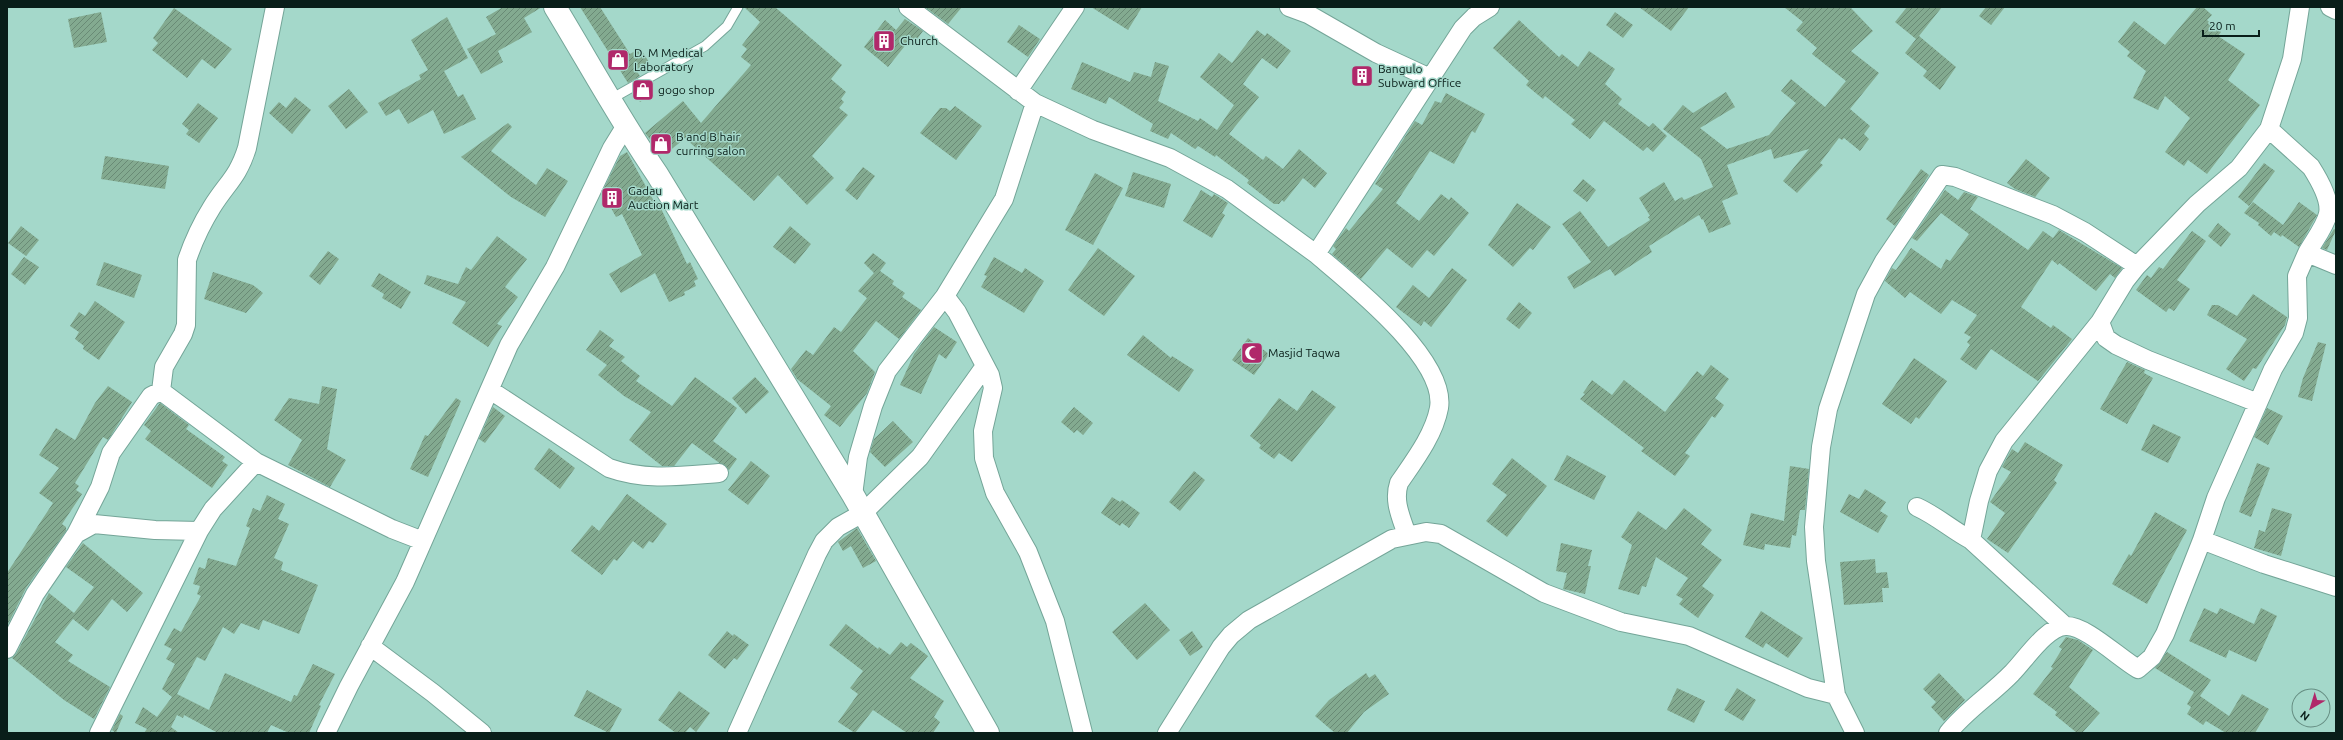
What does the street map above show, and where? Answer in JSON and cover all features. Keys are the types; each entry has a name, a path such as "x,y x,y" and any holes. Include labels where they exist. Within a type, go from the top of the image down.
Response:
{"street":[{"path":"7,649 35,594 76,534 100,487 111,453 152,396 160,391 164,367 184,334 186,325 187,260 213,206 241,168 247,148 275,7"},
{"path":"555,7 611,99 625,127 657,174 858,504 988,733"},
{"path":"908,7 1035,103 1093,130 1170,158 1227,189 1316,254 1369,298 1407,338 1432,376 1439,406 1435,424 1396,491 1396,500 1407,535"},
{"path":"1018,91 1075,7"},
{"path":"1289,7 1308,14 1376,53 1430,78"},
{"path":"1316,254 1463,28 1474,17 1490,7"},
{"path":"1971,540 1979,501 1988,471 2004,441 2100,322 2136,266 2197,204 2238,168 2269,129 2292,59 2300,7"},
{"path":"2330,7 2336,10"},
{"path":"858,504 858,457 873,406 886,371 945,296 1004,199 1035,103"},
{"path":"326,733 370,646 405,582 446,484 490,390 509,345 555,267 612,148 625,127"},
{"path":"1917,507 1935,515 1959,534 1971,540 2065,626 2087,632 2108,649 2138,669 2152,657 2165,634 2202,540 2216,498 2258,403 2294,333 2299,310 2297,276 2307,253 2328,214 2326,201 2311,167 2269,129"},
{"path":"1855,733 1836,695 1821,598 1814,527 1821,447 1828,410 1866,294 1884,261 1942,174 1955,176 2053,215 2085,232 2136,266"},
{"path":"2307,253 2336,265"},
{"path":"945,296 956,312 990,375 993,388 983,431 984,458 995,493 1028,552 1050,606 1083,733"},
{"path":"2100,322 2106,338 2116,345 2148,360 2258,403"},
{"path":"737,733 816,554 824,541 858,504 920,457 985,366"},
{"path":"490,390 609,468 622,473 651,478 719,473"},
{"path":"160,391 256,462 392,529 423,541"},
{"path":"100,733 199,531 213,509 256,462"},
{"path":"76,534 94,524 155,530 199,531"},
{"path":"1167,733 1210,662 1230,635 1249,620 1392,539 1426,532 1442,534 1544,594 1622,622 1689,636 1808,688 1836,695"},
{"path":"2202,540 2264,564 2336,586"},
{"path":"1948,733 2002,684 2036,646 2053,631 2065,626"},
{"path":"370,646 434,693 482,733"}],"lane":[{"path":"611,99 705,46 727,26 738,7"}],"building":[{"path":"503,7 542,7 524,18 532,32 498,51 503,62 481,74 467,49 496,34 486,17"},
{"path":"580,7 600,7 630,54 640,48 649,62 636,70 640,76 628,83"},
{"path":"744,7 775,7 842,65 831,79 846,92 841,99 844,102 839,108 848,115 812,156 834,178 807,205 778,175 754,201 685,138 667,153 661,153 645,133 683,101 701,123 751,65 741,57 747,49 742,45 760,22"},
{"path":"925,7 962,7 948,24"},
{"path":"1091,7 1142,7 1128,30"},
{"path":"1639,7 1689,7 1671,31"},
{"path":"1784,7 1850,7 1873,31 1851,51 1879,73 1850,109 1870,126 1864,134 1869,139 1860,151 1844,138 1842,140 1839,138 1820,163 1823,165 1797,193 1783,181 1809,149 1774,159 1771,149 1727,165 1738,194 1722,201 1731,224 1709,233 1703,219 1702,220 1699,215 1649,246 1652,252 1615,276 1610,269 1574,289 1567,277 1591,262 1562,224 1580,211 1608,247 1650,220 1648,217 1650,216 1639,198 1664,182 1675,201 1682,197 1684,200 1713,187 1701,159 1663,129 1683,105 1693,113 1726,92 1735,107 1700,128 1727,149 1769,135 1796,103 1781,91 1791,79 1825,107 1846,81 1812,54 1817,48 1796,30 1803,22"},
{"path":"1907,7 1942,7 1919,36 1956,67 1940,90 1923,76 1927,71 1905,53 1916,39 1895,22"},
{"path":"1986,7 2005,7 1991,25 1979,16"},
{"path":"2197,7 2203,7 2212,15 2207,20 2221,32 2218,36 2245,54 2228,80 2260,105 2207,174 2188,160 2184,166 2165,152 2190,118 2165,96 2158,110 2133,98 2146,71 2127,56 2130,52 2118,42 2134,21 2165,45"},
{"path":"174,8 232,49 215,69 202,59 187,78 152,50 158,43 153,38"},
{"path":"101,12 107,42 74,48 68,19"},
{"path":"1615,12 1633,25 1623,38 1606,25"},
{"path":"447,17 468,58 444,71 458,97 463,94 476,119 444,134 433,110 408,124 399,109 386,116 378,103 421,79 419,75 428,70 411,40"},
{"name":"Church","path":"905,19 923,31 912,46 908,42 888,67 864,47 885,20 896,30"},
{"path":"1519,20 1559,57 1562,54 1578,67 1589,51 1615,69 1605,84 1622,99 1618,104 1649,127 1653,123 1667,136 1653,152 1647,147 1643,151 1604,121 1590,139 1571,124 1575,120 1545,96 1543,99 1526,85 1529,81 1493,48"},
{"path":"1019,25 1040,39 1028,57 1007,42"},
{"path":"1257,30 1265,36 1267,33 1291,51 1277,69 1262,58 1243,84 1259,97 1229,134 1263,160 1266,156 1283,169 1299,149 1327,173 1315,188 1303,178 1284,202 1282,200 1279,204 1274,204 1247,183 1249,180 1216,155 1215,157 1198,146 1195,149 1171,133 1168,139 1150,131 1153,124 1109,97 1106,104 1071,89 1082,62 1130,82 1134,72 1151,77 1155,62 1169,66 1158,101 1198,121 1200,118 1217,130 1234,105 1200,77 1219,53 1232,63"},
{"path":"647,86 653,94 640,102 634,93"},
{"path":"349,89 368,112 346,129 328,106"},
{"path":"1446,93 1485,114 1475,133 1472,131 1454,164 1430,151 1396,203 1419,221 1441,194 1449,200 1451,197 1469,213 1434,256 1427,250 1412,268 1387,248 1361,279 1332,254 1336,249 1333,246 1346,228 1349,231 1383,189 1375,184 1415,121 1422,125 1435,101 1441,103"},
{"path":"295,97 311,110 292,134 269,113 279,102 286,108"},
{"path":"198,103 218,118 199,143 186,134 189,130 182,124"},
{"path":"955,106 982,126 956,160 920,133 940,108 946,108 950,111"},
{"path":"508,123 512,127 491,151 536,185 547,168 568,181 545,217 511,197 461,157"},
{"path":"627,152 655,203 658,202 687,264 690,262 698,279 694,281 696,286 684,292 685,295 669,302 655,273 621,293 609,274 642,255 622,214 616,217 602,192 620,156"},
{"path":"105,156 169,166 165,189 101,179"},
{"path":"2026,159 2050,178 2035,197 2015,189 2007,183"},
{"path":"2264,163 2275,171 2249,206 2238,197"},
{"path":"863,167 875,176 857,200 845,190"},
{"path":"1921,169 1929,175 1895,226 1886,219"},
{"path":"1133,172 1171,184 1164,208 1125,196"},
{"path":"1095,173 1123,188 1093,245 1065,230"},
{"path":"1583,179 1596,190 1587,202 1573,191"},
{"path":"1201,190 1212,197 1214,194 1228,203 1222,213 1225,215 1212,238 1183,221"},
{"path":"1945,190 1958,200 1964,192 1978,197 1970,209 2028,250 2043,231 2053,238 2059,230 2122,268 2115,278 2110,274 2096,291 2059,263 2058,265 2052,260 2021,307 2051,328 2053,325 2072,339 2038,381 1991,349 1976,370 1960,359 1970,345 1967,342 1971,337 1964,333 1977,315 1952,300 1941,314 1910,292 1905,298 1885,281 1892,268 1896,270 1911,248 1941,269 1946,259 1950,261 1969,234 1941,213 1917,241 1912,238"},
{"path":"2253,202 2283,225 2299,202 2317,215 2299,247 2282,235 2281,237 2274,232 2271,236 2258,225 2259,223 2244,213"},
{"path":"1517,203 1551,227 1533,250 1530,248 1513,267 1488,245"},
{"path":"2218,223 2231,234 2221,247 2208,236"},
{"path":"21,226 39,240 26,256 8,243"},
{"path":"790,226 811,244 795,264 773,247"},
{"path":"2334,229 2336,230 2327,250 2322,248"},
{"path":"2192,231 2206,241 2177,280 2190,289 2174,311 2169,308 2166,312 2136,290 2147,275 2151,278 2159,267 2163,269"},
{"path":"497,236 527,259 505,287 518,297 497,324 502,326 488,347 452,323 466,302 424,284 427,275 458,284 466,267 471,270"},
{"path":"1098,248 1135,276 1104,316 1068,290"},
{"path":"328,251 339,259 320,285 309,276"},
{"path":"873,253 886,263 880,271 894,281 892,284 905,293 902,297 921,310 899,339 876,321 853,351 875,372 867,393 840,427 824,415 831,406 797,379 791,369 806,350 813,355 834,327 841,332 867,298 858,291 874,273 864,263"},
{"path":"24,257 39,267 25,285 11,274"},
{"path":"994,257 1022,273 1025,268 1044,281 1024,313 981,287 987,276 984,275"},
{"path":"104,262 142,275 134,298 96,285"},
{"path":"1452,268 1467,280 1431,327 1424,321 1421,326 1396,307 1413,285 1429,298"},
{"path":"213,272 253,285 263,293 246,313 204,299"},
{"path":"379,273 411,292 401,309 382,298 384,294 371,286"},
{"path":"2253,294 2287,317 2285,325 2256,369 2253,368 2244,381 2226,369 2247,339 2207,315 2212,305 2218,305 2237,316"},
{"path":"95,301 125,322 99,360 83,349 84,346 75,339 79,332 70,326 79,312 85,316"},
{"path":"1519,302 1532,313 1519,329 1506,319"},
{"path":"934,327 957,342 946,359 939,354 921,394 900,385 914,354"},
{"path":"600,330 614,340 609,346 625,357 621,361 640,376 636,381 672,406 695,377 737,408 713,441 737,459 729,470 692,443 674,466 662,466 629,440 651,412 624,396 598,375 607,365 586,350"},
{"path":"1143,335 1171,358 1172,356 1194,370 1179,392 1127,355"},
{"path":"1248,338 1269,354 1254,375 1232,360"},
{"path":"2318,342 2326,344 2312,401 2298,397 2303,378"},
{"path":"1914,358 1947,381 1919,419 1916,417 1911,424 1882,404"},
{"path":"2127,362 2145,370 2144,373 2153,378 2127,424 2100,409"},
{"path":"1711,365 1729,379 1715,398 1724,405 1715,418 1712,416 1685,453 1690,456 1675,476 1641,451 1644,448 1580,399 1585,394 1583,393 1592,380 1612,395 1624,380 1665,412 1697,371 1703,376"},
{"path":"755,377 769,392 746,414 732,398"},
{"path":"108,386 132,402 108,440 103,437 75,483 79,486 76,490 82,494 62,524 66,527 66,531 26,588 7,626 7,573 53,503 39,493 59,468 39,455 56,428 75,440 95,403"},
{"path":"322,386 337,389 327,449 346,460 330,487 288,465 302,440 274,420 289,398 319,404"},
{"path":"1312,390 1336,407 1292,462 1279,453 1274,459 1259,448 1261,445 1250,436 1279,398 1297,411"},
{"path":"456,398 461,401 428,477 410,469 425,435 428,436"},
{"path":"160,403 189,425 186,429 225,457 222,461 228,465 212,488 145,439 151,431 144,425"},
{"path":"493,407 505,416 485,443 479,439"},
{"path":"1074,407 1093,423 1083,435 1077,430 1074,433 1061,422"},
{"path":"2267,408 2283,416 2268,445 2254,437"},
{"path":"893,421 913,442 885,467 870,452 874,439"},
{"path":"2153,424 2181,437 2168,463 2141,450"},
{"path":"2025,442 2063,465 2054,480 2057,483 2008,553 1987,539 2005,513 1990,502 2011,472 2002,467 2012,449 2018,453"},
{"path":"549,448 575,468 560,489 534,469"},
{"path":"1567,455 1606,476 1594,500 1554,480"},
{"path":"1512,458 1547,486 1507,537 1486,521 1507,495 1492,484"},
{"path":"751,461 770,476 748,505 728,490"},
{"path":"2257,463 2270,468 2251,517 2239,512"},
{"path":"1790,466 1809,469 1805,510 1800,510 1796,536 1792,535 1790,548 1765,544 1764,550 1743,545 1751,513 1784,521"},
{"path":"1194,471 1205,480 1180,511 1169,502"},
{"path":"1865,489 1886,502 1880,511 1888,516 1878,533 1840,512 1849,494 1859,499"},
{"path":"627,494 667,524 653,543 649,541 643,549 633,541 617,561 614,559 602,575 571,551 592,525 599,531"},
{"path":"267,495 285,504 278,519 289,524 274,558 283,562 281,570 318,585 299,634 263,620 259,630 241,623 234,634 223,627 205,661 197,657 177,694 209,710 225,673 291,702 294,695 297,696 313,664 335,674 319,705 321,706 309,733 289,733 271,725 267,733 218,733 184,715 183,718 177,715 171,727 179,733 144,733 147,729 135,723 143,707 157,717 172,697 162,689 175,664 166,659 172,649 164,645 174,628 181,632 201,596 197,594 200,586 193,584 199,567 205,569 208,558 236,566 250,528 246,526 253,508 260,511"},
{"path":"1112,497 1120,502 1122,500 1140,513 1129,528 1122,523 1120,526 1101,513"},
{"path":"1684,508 1712,530 1701,544 1722,560 1702,586 1714,595 1698,618 1679,604 1683,599 1676,595 1688,578 1656,557 1646,587 1642,586 1639,595 1618,589 1632,545 1621,537 1638,511 1666,530"},
{"path":"2272,508 2292,514 2281,556 2254,548 2259,530 2265,532"},
{"path":"2155,512 2187,530 2147,604 2112,584 2129,554 2131,556"},
{"path":"857,528 876,561 863,568 851,546 843,551 838,542"},
{"path":"83,543 143,593 127,612 112,599 88,631 73,619 55,642 73,655 68,661 110,687 94,719 64,700 12,658 16,654 49,593 74,613 94,587 66,567"},
{"path":"1561,543 1592,550 1588,566 1591,566 1585,594 1563,589 1567,573 1556,571"},
{"path":"1875,559 1876,573 1887,572 1889,588 1882,588 1883,602 1844,605 1840,562"},
{"path":"1145,603 1170,630 1137,660 1112,632"},
{"path":"2204,608 2217,614 2220,608 2254,624 2261,608 2277,616 2256,662 2229,650 2226,658 2189,641"},
{"path":"1761,611 1803,638 1788,658 1766,643 1763,648 1745,637"},
{"path":"846,624 878,649 879,647 890,655 901,642 907,647 911,643 928,656 910,678 944,701 934,717 940,722 933,733 907,733 873,710 855,733 838,722 858,694 850,688 863,671 829,645"},
{"path":"727,631 733,636 734,634 749,645 737,660 734,658 725,669 708,655"},
{"path":"1192,631 1203,647 1190,656 1179,640"},
{"path":"2066,637 2078,640 2093,650 2069,687 2100,713 2082,733 2077,733 2055,715 2057,712 2033,694 2053,668 2051,667 2062,649 2059,647"},
{"path":"2167,652 2211,680 2200,696 2229,716 2242,694 2269,709 2255,733 2226,733 2206,721 2203,725 2187,714 2191,707 2187,704 2194,692 2155,668"},
{"path":"1366,673 1369,678 1375,674 1389,694 1364,712 1347,733 1335,733 1315,716 1329,700"},
{"path":"1939,673 1965,700 1944,721 1931,707 1936,702 1923,689"},
{"path":"1677,688 1705,701 1694,723 1667,710"},
{"path":"1737,688 1756,700 1743,721 1724,710"},
{"path":"587,690 622,709 609,733 574,716"},
{"path":"679,691 710,713 696,732 690,727 685,733 676,733 658,720"},
{"path":"120,714 123,716 116,733 112,730"}],"place":[{"name":"Church","path":"884,41"},
{"name":"D. M Medical Laboratory","path":"618,60"},
{"name":"Bangulo Subward Office","path":"1362,76"},
{"name":"gogo shop","path":"643,90"},
{"name":"B and B hair curring salon","path":"661,144"},
{"name":"Gadau Auction Mart","path":"612,198"},
{"name":"Masjid Taqwa","path":"1252,353"}]}
